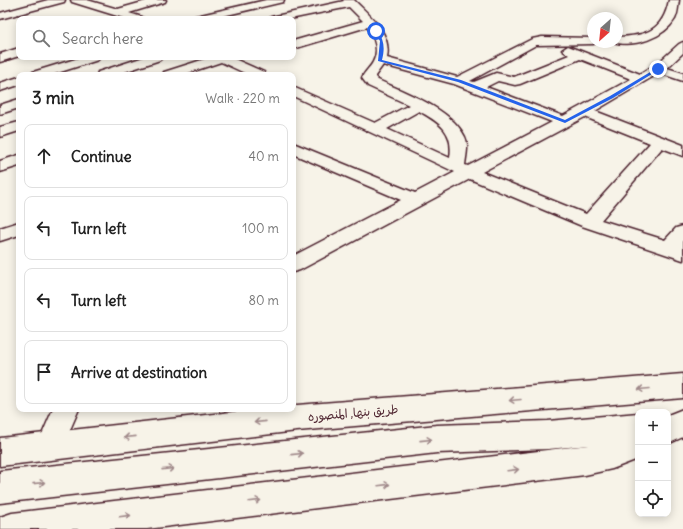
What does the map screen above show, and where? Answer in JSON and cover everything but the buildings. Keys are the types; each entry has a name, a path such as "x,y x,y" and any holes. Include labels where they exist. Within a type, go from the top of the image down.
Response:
{"highway":[{"name":"طريق بنها, المنصوره","path":"0,452 297,418 683,386"},
{"path":"671,423 683,422"},
{"path":"671,428 683,422"},
{"path":"0,487 437,439 548,435 635,426"},
{"path":"21,528 567,463 599,458 623,452 636,445"}],"street":[{"path":"0,16 60,0"},
{"path":"76,0 127,16"},
{"path":"132,16 161,0"},
{"path":"209,16 279,0"},
{"path":"623,40 635,39 654,34 670,17 674,0"},
{"path":"288,16 350,2 376,31 382,41 382,51 379,60 368,78 373,83 419,104 450,126 457,136 463,169"},
{"path":"296,44 369,23"},
{"path":"459,81 522,47 542,40 587,41"},
{"path":"542,40 642,79"},
{"path":"296,260 415,200 463,169 584,112 658,69 683,46"},
{"path":"0,58 16,53"},
{"path":"475,87 496,77 514,81 579,55"},
{"path":"47,72 85,60"},
{"path":"111,72 145,60"},
{"path":"178,72 212,60"},
{"path":"226,60 247,72"},
{"path":"379,60 459,81 565,122"},
{"path":"658,69 683,77"},
{"path":"0,87 16,82"},
{"path":"296,92 463,169 589,222 676,251 683,232"},
{"path":"296,106 311,99"},
{"path":"0,110 16,104"},
{"path":"375,129 419,104"},
{"path":"584,112 683,152"},
{"path":"0,132 16,127"},
{"path":"589,222 659,142"},
{"path":"296,149 415,200"},
{"path":"0,167 16,161"},
{"path":"0,235 16,229"},
{"path":"50,446 65,412"}],"route":[{"path":"376,31 382,41 382,51 379,60 459,81 565,122 612,97 658,69"}]}
